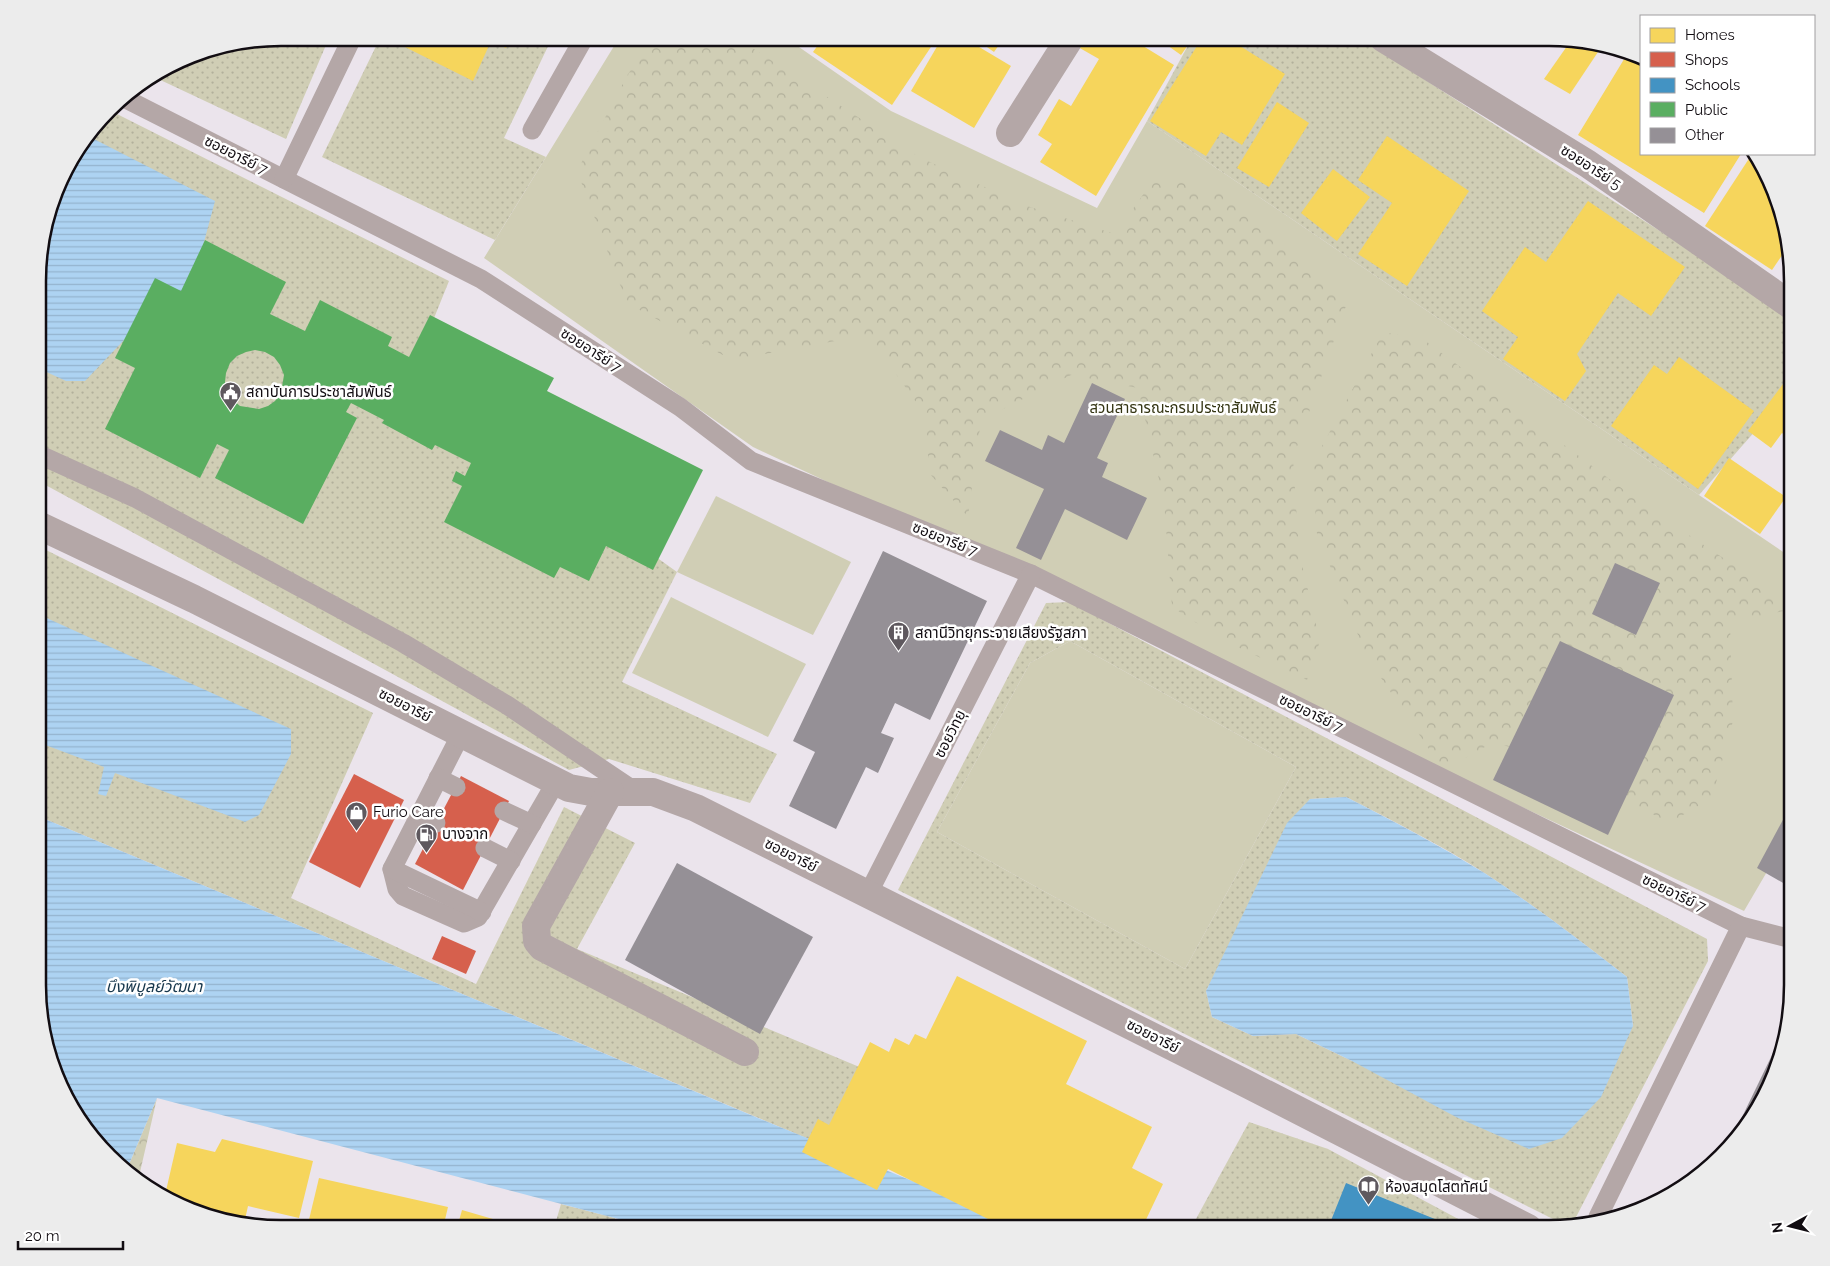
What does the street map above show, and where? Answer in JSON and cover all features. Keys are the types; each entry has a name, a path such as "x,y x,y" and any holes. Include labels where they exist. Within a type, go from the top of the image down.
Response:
{"street":[{"path":"1010,133 1065,46"},
{"name":"ซอยอารีย์ 5","path":"1396,46 1588,164 1784,300"},
{"name":"ซอยอารีย์","path":"46,529 194,599 568,788 591,792 653,792 696,808 1234,1077 1512,1220"},
{"path":"623,792 536,926 537,941 542,947 745,1052"}],"lane":[{"path":"284,179 348,46"},
{"path":"532,130 579,46"},
{"name":"ซอยอารีย์ 7","path":"130,101 481,279 680,407 751,461 1031,574 1742,926 1784,937"},
{"path":"46,458 135,498 403,643 507,704 623,792"},
{"name":"ซอยวิทยุ","path":"868,894 1031,574"},
{"path":"461,734 392,869 397,889 403,896 464,923 478,917 556,782"},
{"path":"438,778 456,786"},
{"path":"504,811 532,824"},
{"path":"419,815 436,823"},
{"path":"485,848 511,861"},
{"path":"1599,1214 1742,926"}],"green space":[{"path":"326,46 286,139 161,80 177,70 220,54 250,48"},
{"path":"376,46 548,46 504,138 546,157 495,240 322,157"},
{"name":"สวนสาธารณะกรมประชาสัมพันธ์","path":"614,46 798,46 891,111 1097,208 1147,121 1784,553 1784,843 1744,911 753,447 484,258"},
{"path":"648,46 749,46 919,157 1024,205 1115,234 1157,175 1233,197 1347,303 1293,458 1299,552 1320,641 1307,680 1223,640 1172,607 1164,502 1138,388 1071,375 981,420 968,517 929,473 926,416 868,335 732,360 627,303 577,171 628,74"},
{"path":"1188,46 1372,46 1784,311 1784,398 1699,495 1147,121"},
{"path":"116,114 449,281 409,380 677,572 622,682 777,754 750,803 609,759 569,770 46,485 46,281 48,250 54,220 70,177 95,138"},
{"path":"1383,332 1423,339 1644,505 1784,599 1784,611 1730,623 1733,721 1712,798 1669,823 1564,765 1494,742 1443,770 1367,657 1317,534 1312,465","holes":["1615,563 1660,583 1636,635 1592,614"]},
{"path":"716,496 851,562 813,635 677,572"},
{"path":"46,550 373,713 291,898 476,984 564,807 635,843 577,949 869,1071 823,1145 46,820"},
{"path":"671,597 806,664 768,737 632,673"},
{"path":"1069,602 1707,939 1708,961 1575,1218 1554,1220 898,890 1046,603","holes":["1070,641 1296,767 1185,969 937,832 1030,663","1346,797 1399,824 1486,874 1558,924 1627,977 1633,1026 1352,1061 1296,1034 1253,1036 1212,1017 1206,991 1310,799"]},
{"path":"1070,641 1296,767 1185,969 937,832 1030,663"},
{"path":"157,1098 140,1172 129,1164"},
{"path":"1249,1122 1328,1149 1460,1220 1195,1220"},
{"path":"561,1204 615,1218 615,1220 556,1220"}],"water":[{"path":"94,139 215,201 190,294 145,318 85,381 66,381 46,372 48,250 54,220 64,191 70,177"},
{"path":"46,618 291,729 291,754 259,815 245,822 115,773 106,796 98,794 104,767 46,745"},
{"path":"1346,797 1486,874 1558,924 1627,977 1633,1026 1601,1097 1562,1138 1529,1149 1456,1117 1352,1061 1296,1034 1253,1036 1212,1017 1206,991 1287,823 1310,799"},
{"name":"บึงพิบูลย์วัฒนา","path":"46,820 775,1125 1008,1220 622,1220 157,1098 129,1164 104,1140 95,1128 70,1089 64,1075 54,1046 48,1016 46,985"}],"building: Homes":[{"path":"403,46 489,46 473,81"},
{"path":"817,46 932,46 892,105 813,52"},
{"path":"937,46 977,46 1011,66 974,128 911,91"},
{"path":"985,46 998,46 994,52"},
{"path":"1143,46 1174,65 1096,196 1040,162 1052,144 1038,135 1059,99 1071,106 1099,59 1078,47"},
{"path":"1168,46 1187,46 1181,55"},
{"path":"1197,46 1240,46 1285,74 1242,145 1221,132 1206,156 1150,121"},
{"path":"1566,47 1598,52 1570,94 1544,79"},
{"path":"1624,59 1640,64 1640,155 1740,155 1704,213 1578,135"},
{"path":"1277,102 1309,123 1269,187 1237,168"},
{"path":"1387,136 1469,191 1407,286 1358,254 1392,203 1358,180"},
{"path":"1749,159 1766,191 1776,220 1782,255 1772,270 1705,226"},
{"path":"1333,169 1370,197 1337,241 1301,213"},
{"path":"1588,201 1685,267 1651,316 1618,293 1577,354 1586,371 1565,401 1503,359 1518,337 1482,311 1525,247 1546,262"},
{"path":"1679,357 1754,411 1698,489 1611,426 1654,365 1667,374"},
{"path":"1784,383 1784,435 1782,433 1771,448 1748,431"},
{"path":"1729,458 1784,496 1784,500 1760,534 1704,496"},
{"path":"957,976 1087,1041 1066,1084 1152,1127 1132,1168 1163,1184 1146,1220 990,1220 888,1169 877,1190 802,1152 818,1119 829,1125 870,1042 889,1052 895,1038 909,1045 915,1034 926,1039"},
{"path":"222,1139 313,1161 299,1218 248,1206 246,1217 220,1212 191,1202 166,1189 177,1143 215,1152"},
{"path":"319,1178 448,1207 445,1220 309,1220"},
{"path":"462,1210 496,1220 459,1220"}],"building: Shops":[{"name":"Furio Care","path":"354,774 404,800 360,888 309,862"},
{"path":"461,776 509,801 463,890 415,864"},
{"path":"442,936 476,951 466,974 432,959"}],"building: Schools":[{"name":"ห้องสมุดโสตทัศน์","path":"1346,1183 1437,1220 1331,1220"}],"building: Public":[{"name":"สถาบันการประชาสัมพันธ์","path":"205,240 286,282 270,314 305,331 320,300 392,337 388,346 409,357 430,315 554,378 547,391 703,470 653,570 606,546 589,581 560,567 554,578 444,522 462,486 452,481 456,471 465,476 471,463 435,445 432,450 382,423 384,420 351,403 346,412 357,418 303,524 215,478 229,450 217,444 200,478 105,429 135,368 115,358 155,278 181,291","holes":["255,350 265,352 274,357 284,375 281,393 275,401 259,409 240,406 233,400 225,382 230,363 237,356 246,352"]}],"building: Other":[{"path":"1092,383 1125,399 1097,458 1108,463 1102,477 1147,498 1127,540 1065,509 1041,560 1016,548 1044,489 985,461 1000,430 1042,450 1048,435 1064,443"},
{"name":"สถานีวิทยุกระจายเสียงรัฐสภา","path":"883,551 987,601 930,720 895,703 881,733 894,738 878,773 866,767 836,829 789,806 815,752 793,741"},
{"path":"1615,563 1660,583 1636,635 1592,614"},
{"path":"1560,641 1674,695 1608,835 1493,780"},
{"path":"1784,818 1784,883 1757,868"},
{"path":"677,863 813,937 760,1034 625,960"},
{"path":"1775,1049 1760,1089 1741,1120"}],"place":[{"name":"สถาบันการประชาสัมพันธ์","path":"230,411"},
{"name":"สถานีวิทยุกระจายเสียงรัฐสภา","path":"899,652"},
{"name":"Furio Care","path":"357,831"},
{"name":"บางจาก","path":"426,853"},
{"name":"ห้องสมุดโสตทัศน์","path":"1369,1206"}]}
